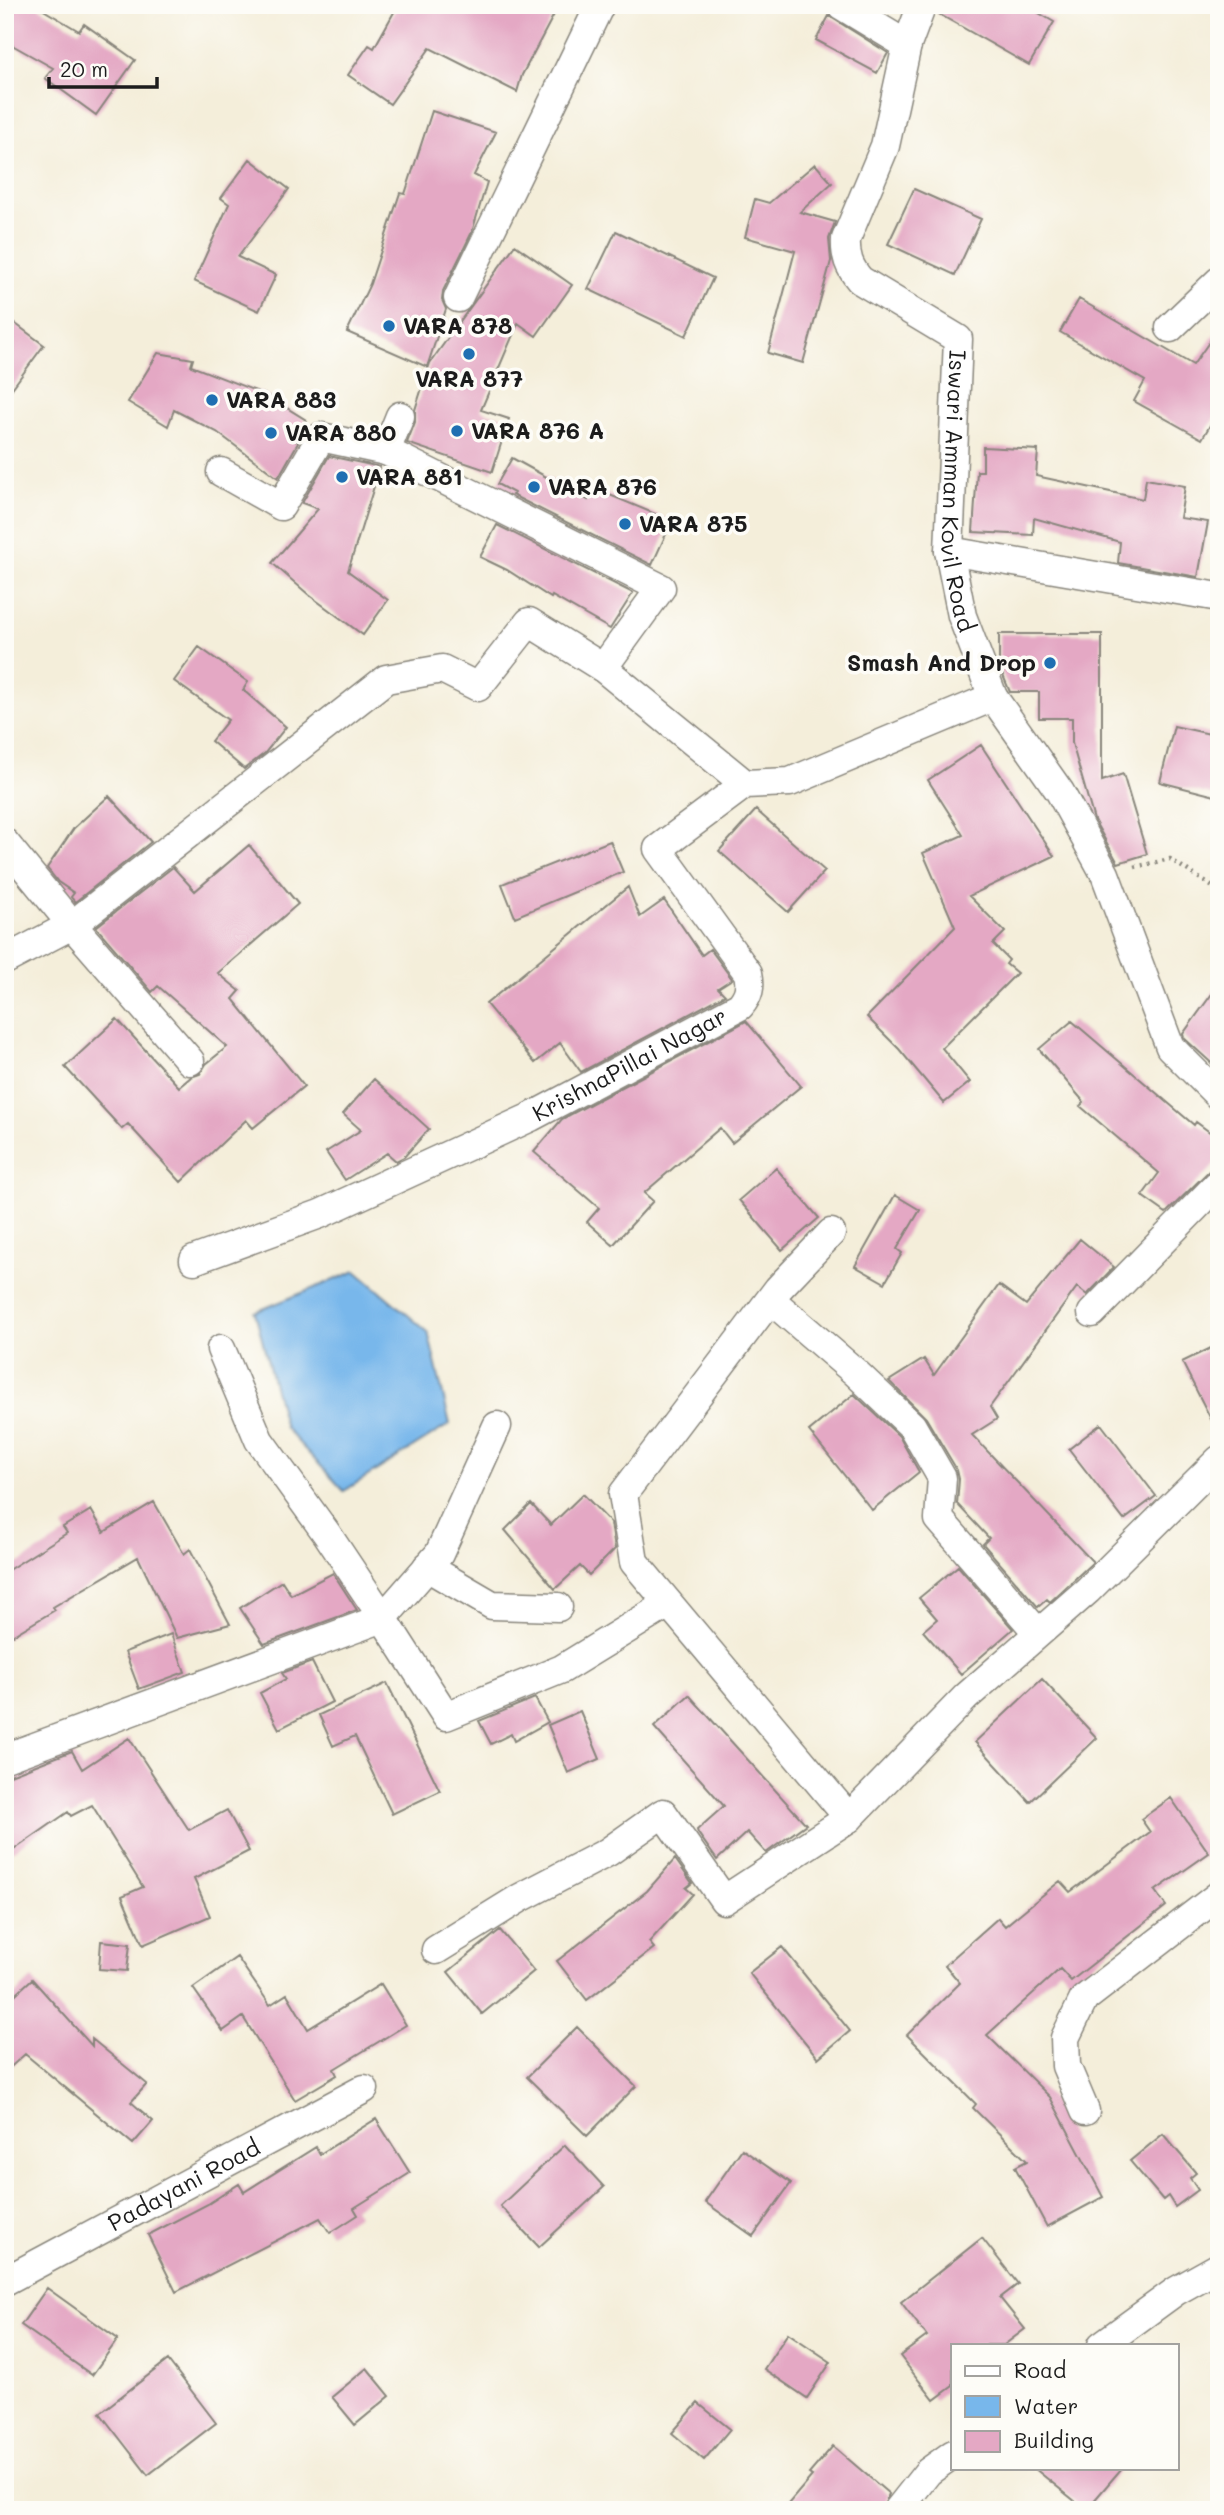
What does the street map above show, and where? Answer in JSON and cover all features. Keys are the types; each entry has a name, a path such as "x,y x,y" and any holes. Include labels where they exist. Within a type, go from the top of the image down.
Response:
{"street":[{"path":"458,298 600,5"},
{"path":"841,5 907,46 922,5"},
{"name":"Iswari Amman Kovil Road","path":"907,46 885,146 846,239 845,253 850,268 860,280 958,339 950,551 962,616 993,697 1060,792 1105,874 1170,1047 1219,1096"},
{"path":"1170,328 1219,281"},
{"path":"386,452 400,416"},
{"path":"221,472 281,506 321,438 386,452 661,588 603,668"},
{"path":"950,551 1219,597"},
{"path":"5,960 72,925 386,679 442,669 478,687 529,622 603,668 745,784 790,782 993,697"},
{"name":"KrishnaPillai Nagar","path":"194,1260 320,1214 531,1117 740,1006 748,995 748,973 658,849 745,784"},
{"path":"5,843 190,1061"},
{"path":"1092,1314 1219,1183"},
{"path":"831,1233 771,1300 623,1494 634,1562 849,1818"},
{"path":"771,1300 855,1372 912,1426 942,1478 939,1519 1038,1633"},
{"path":"221,1349 259,1440 327,1534 446,1716 562,1669 668,1604"},
{"path":"5,1758 383,1618 439,1554 497,1426"},
{"path":"436,1950 520,1898 608,1852 663,1813 724,1900 849,1818 966,1697 1088,1590 1219,1460"},
{"path":"427,1567 492,1605 558,1607"},
{"path":"1085,2111 1066,2066 1065,2038 1084,1999 1219,1895"},
{"name":"Padayani Road","path":"5,2281 364,2089"},
{"path":"1103,2344 1176,2291 1219,2267"},
{"path":"898,2510 928,2472 951,2455"}],"path":[{"path":"1105,874 1170,859 1219,891"}],"water":[{"path":"356,1271 428,1332 450,1424 344,1491 285,1428 255,1312"}],"building":[{"path":"5,5 35,5 79,31 84,24 135,60 96,115 45,78 53,68 5,41"},
{"path":"398,5 559,5 522,75 517,92 430,48 390,104 348,75 369,45 374,48"},
{"path":"938,5 1025,5 1054,22 1029,65 937,13"},
{"path":"829,16 888,53 877,73 816,40"},
{"path":"432,111 496,132 474,175 487,182 472,232 443,291 442,300 446,309 427,367 347,332 370,284 400,193 405,194"},
{"path":"250,159 289,189 238,257 276,275 259,311 194,281 229,204 221,198"},
{"path":"815,164 832,183 800,212 835,222 829,239 831,261 803,363 768,353 795,251 745,237 755,199 769,203"},
{"path":"914,189 981,219 955,275 888,244"},
{"path":"616,231 713,278 686,336 588,289"},
{"path":"515,245 572,285 536,336 518,323 481,410 509,419 492,472 407,443 430,363"},
{"path":"1079,299 1193,365 1219,328 1219,410 1202,439 1134,401 1145,381 1060,332"},
{"path":"5,316 44,345 5,398"},
{"path":"158,353 193,359 191,366 266,395 306,420 296,441 299,441 278,478 217,432 174,410 168,426 128,402"},
{"path":"983,447 1038,450 1036,476 1143,499 1146,479 1185,486 1180,518 1208,522 1198,577 1118,563 1120,542 1034,518 1033,535 973,532 977,471 983,471"},
{"path":"329,456 380,467 348,571 388,600 363,635 309,595 272,563 318,509 302,503"},
{"path":"512,458 588,500 593,488 672,521 652,565 512,495 514,493 497,484"},
{"path":"497,525 633,593 610,629 480,557"},
{"name":"Smash And Drop","path":"999,634 1102,634 1102,781 1123,774 1147,854 1118,863 1094,820 1072,743 1072,718 1039,718 1039,692 1010,692 999,666"},
{"path":"199,647 248,682 243,690 286,727 265,753 244,769 211,741 228,720 174,681"},
{"path":"1174,726 1219,736 1219,797 1160,782"},
{"path":"981,745 1054,856 969,896 1005,932 993,944 1009,960 1006,964 1017,973 942,1048 970,1082 944,1103 899,1049 867,1017 955,927 923,853 963,835 928,780"},
{"path":"109,796 151,842 75,902 71,897 74,893 58,882 47,868 74,828"},
{"path":"756,810 825,871 788,912 719,851"},
{"path":"610,841 623,872 515,917 502,884"},
{"path":"249,845 298,904 218,973 240,991 233,999 304,1086 253,1128 246,1120 181,1182 128,1124 122,1129 65,1067 117,1019 179,1087 191,1077 200,1074 206,1064 227,1047 158,986 152,992 96,927 173,867 195,891"},
{"path":"628,887 640,917 664,900 702,955 710,949 732,979 718,988 725,995 581,1072 560,1043 535,1063 486,1004"},
{"path":"1219,984 1219,1070 1184,1038 1183,1034"},
{"path":"746,1021 801,1086 732,1143 720,1128 644,1193 653,1201 613,1245 587,1222 599,1208 534,1152 562,1119"},
{"path":"1072,1021 1194,1125 1196,1122 1219,1139 1219,1158 1166,1213 1142,1196 1159,1173 1080,1106 1084,1102 1039,1049"},
{"path":"374,1079 429,1129 404,1157 396,1161 387,1153 345,1180 326,1152 361,1130 343,1114"},
{"path":"776,1168 819,1218 782,1250 739,1200"},
{"path":"895,1195 920,1210 897,1249 902,1253 885,1283 855,1266"},
{"path":"1080,1239 1114,1267 1087,1295 1077,1287 990,1407 997,1419 972,1435 1093,1562 1050,1602 1047,1599 1038,1607 983,1544 989,1538 957,1504 957,1470 926,1418 889,1381 924,1359 934,1375 999,1285 1026,1305"},
{"path":"1219,1344 1219,1435 1182,1362"},
{"path":"854,1394 899,1436 919,1472 872,1510 809,1431"},
{"path":"1101,1424 1156,1496 1124,1520 1069,1449"},
{"path":"583,1494 611,1523 615,1549 589,1575 580,1566 555,1589 505,1530 531,1504 551,1525"},
{"path":"154,1502 184,1554 190,1549 230,1624 177,1638 138,1557 53,1607 55,1610 5,1640 5,1572 67,1533 63,1527 91,1510 104,1532"},
{"path":"958,1566 1013,1629 961,1674 923,1631 937,1619 919,1598"},
{"path":"333,1573 357,1610 264,1644 240,1608 282,1581 291,1595"},
{"path":"171,1634 185,1672 139,1689 125,1652"},
{"path":"312,1662 332,1702 279,1729 260,1693 286,1679 282,1673"},
{"path":"1042,1679 1097,1738 1030,1802 975,1742"},
{"path":"387,1683 440,1791 392,1814 355,1736 333,1746 319,1715"},
{"path":"689,1695 806,1824 766,1853 747,1832 717,1860 698,1833 697,1830 724,1806 654,1727"},
{"path":"535,1698 548,1722 514,1741 511,1734 491,1744 479,1721"},
{"path":"580,1711 600,1759 568,1773 548,1725"},
{"path":"129,1738 189,1830 227,1810 249,1851 194,1879 210,1916 143,1945 122,1896 143,1887 92,1805 71,1816 68,1812 5,1856 5,1777 72,1751 82,1769"},
{"path":"1171,1798 1209,1853 1155,1891 1166,1906 1071,1981 1060,1969 987,2035 1050,2097 1103,2197 1047,2227 1015,2167 1027,2161 973,2108 976,2104 907,2035 960,1983 945,1965 998,1918 1005,1926 1060,1881 1070,1892 1150,1832 1141,1819"},
{"path":"675,1859 692,1883 686,1888 693,1894 649,1942 654,1948 587,2000 557,1961 647,1891"},
{"path":"500,1930 534,1971 482,2014 448,1972"},
{"path":"101,1941 130,1944 127,1971 99,1969"},
{"path":"782,1947 850,2031 818,2058 749,1973"},
{"path":"237,1957 270,2005 287,1994 308,2029 381,1984 406,2025 334,2069 337,2075 295,2100 243,2017 223,2031 193,1988"},
{"path":"32,1979 92,2046 92,2039 147,2084 131,2102 153,2121 133,2144 25,2054 5,2072 5,2004"},
{"path":"577,2027 636,2086 587,2136 527,2077"},
{"path":"376,2119 410,2173 354,2208 358,2215 330,2233 320,2218 176,2292 148,2235 208,2204 239,2184 244,2192 316,2147 320,2154"},
{"path":"1163,2134 1196,2173 1190,2178 1198,2190 1175,2207 1168,2196 1163,2200 1130,2161"},
{"path":"565,2145 604,2187 539,2247 500,2206"},
{"path":"742,2149 791,2183 753,2236 705,2202"},
{"path":"982,2238 1018,2284 1000,2298 1025,2329 1005,2344 951,2344 951,2387 934,2400 900,2356 927,2336 901,2302"},
{"path":"47,2288 118,2339 92,2375 21,2325"},
{"path":"788,2333 831,2362 807,2398 764,2369"},
{"path":"168,2360 216,2423 148,2475 100,2413"},
{"path":"367,2368 390,2396 355,2425 332,2397"},
{"path":"698,2403 730,2429 704,2460 672,2433"},
{"path":"833,2446 889,2494 882,2510 783,2510 812,2476 809,2474"},
{"path":"1036,2470 1120,2470 1086,2510"}],"place":[{"name":"VARA 878","path":"389,326"},
{"name":"VARA 877","path":"469,354"},
{"name":"VARA 883","path":"212,400"},
{"name":"VARA 876 A","path":"457,431"},
{"name":"VARA 880","path":"271,433"},
{"name":"VARA 881","path":"342,477"},
{"name":"VARA 876","path":"534,487"},
{"name":"VARA 875","path":"625,524"},
{"name":"Smash And Drop","path":"1050,663"}]}
